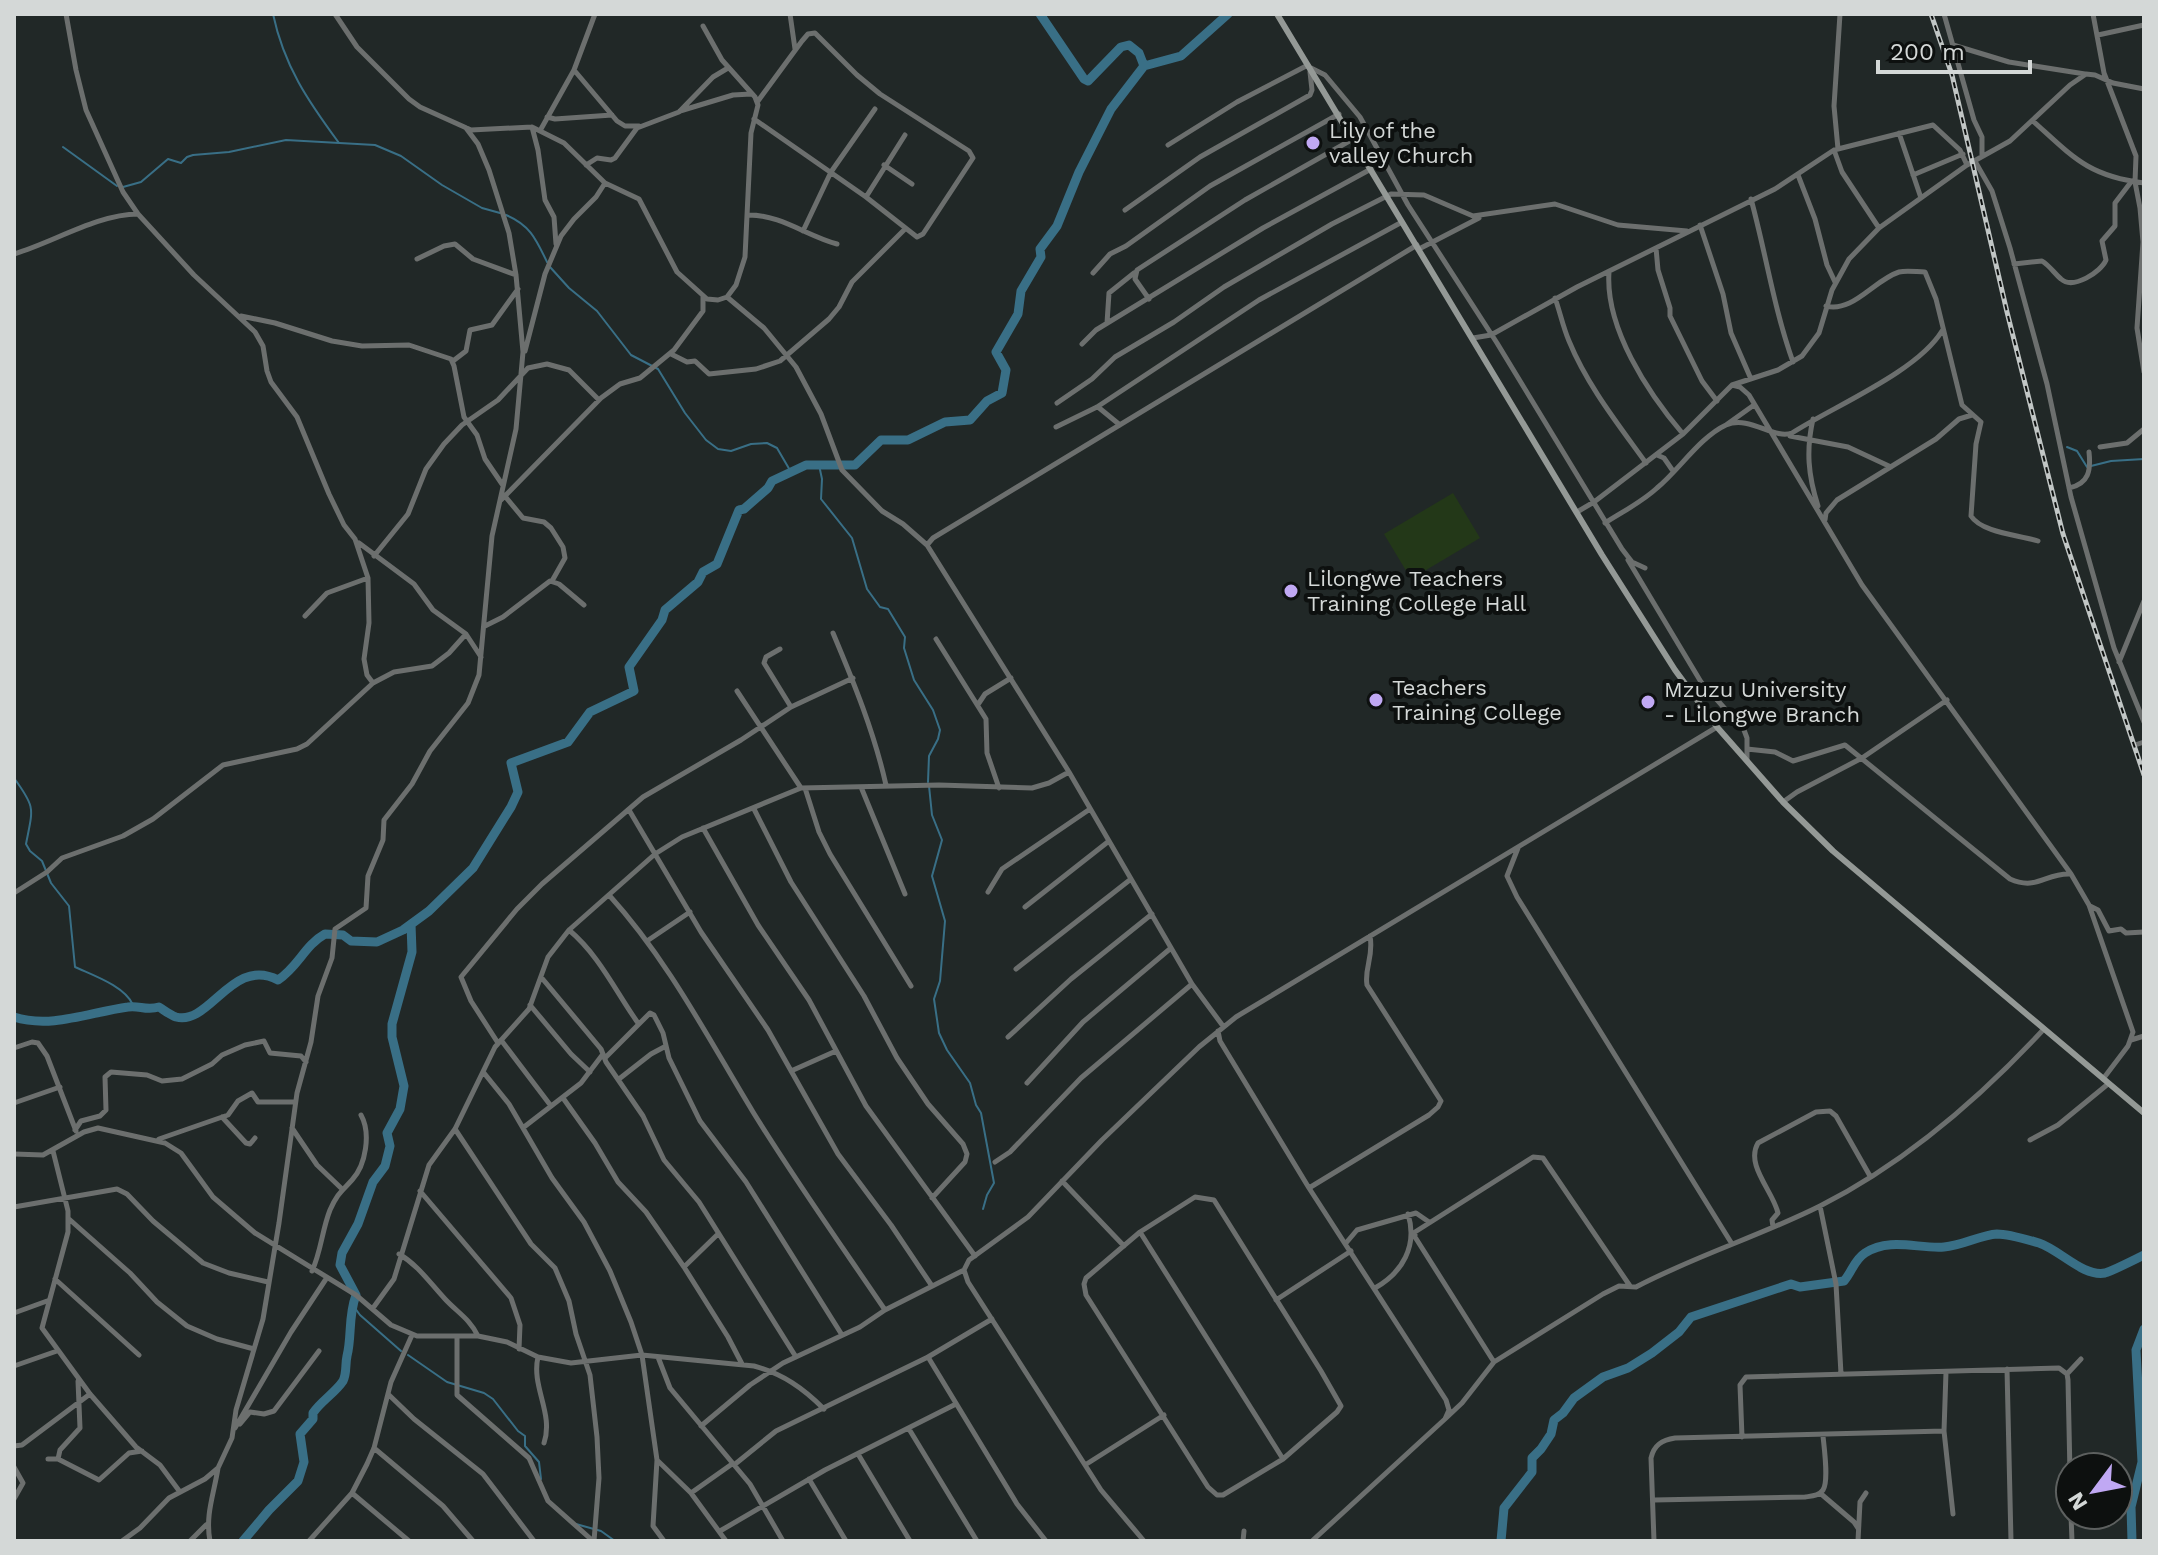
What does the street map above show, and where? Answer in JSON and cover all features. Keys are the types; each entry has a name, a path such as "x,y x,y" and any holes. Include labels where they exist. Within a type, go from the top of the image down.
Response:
{"main road":[{"path":"1277,14 1577,512 1675,670 1717,727 1783,802 1867,881 2144,1113"}],"street":[{"path":"66,14 76,70 90,120 123,192 138,214 194,275 241,316 260,339 271,382 297,417 344,525 374,556 419,589 433,610 466,634 482,658"},
{"path":"335,14 357,47 409,99 477,131 541,129 564,143 605,183 639,199 658,232 671,264 703,296 718,300"},
{"path":"541,129 574,70 595,14"},
{"path":"790,14 795,50"},
{"path":"1840,14 1834,106 1836,149 1842,172 1879,228"},
{"path":"1944,14 1974,120 1982,137 1982,156"},
{"path":"2093,14 2107,80 2133,142 2137,165 2133,182 2143,231 2143,280 2137,328 2144,372"},
{"path":"2098,35 2144,25"},
{"path":"703,26 728,68 758,101"},
{"path":"500,502 599,400 620,384 640,378 671,354 703,311 727,297 736,285 745,257 749,160 754,119 758,101 808,34 815,33 880,94 972,154 972,162 923,234 917,237 866,197 754,119"},
{"path":"1953,45 2009,62 2072,70 2144,89"},
{"path":"1168,145 1237,102 1309,66"},
{"path":"1309,66 1325,75 1360,117 1403,194 1594,502 1655,609 1701,682 1744,730 1747,761"},
{"path":"1125,210 1189,163 1310,95 1309,66"},
{"path":"679,112 713,77 728,68"},
{"path":"574,70 621,124 641,126"},
{"path":"1577,512 1683,434 1732,385 1778,370 1810,348 1849,259 1879,228 1967,165 1976,163 1982,156 2010,141 2086,74"},
{"path":"586,165 597,158 615,158 633,132 641,126 733,95 752,94"},
{"path":"803,231 831,172 875,109"},
{"path":"1093,273 1110,254 1210,186 1339,114"},
{"path":"547,117 612,115"},
{"path":"2033,121 2074,158 2111,178 2144,183"},
{"path":"1473,338 1491,335 1555,298 1798,175 1836,149 1933,125 1963,154 1967,165"},
{"path":"233,1430 238,1400 263,1319 295,1102 318,996 332,958 335,929 366,908 368,876 383,840 384,820 412,784 430,751 468,703 479,675 489,557 513,445 523,359 545,274 556,245 554,217 545,200 532,127"},
{"path":"466,128 478,144 489,170 509,233 518,289 523,359"},
{"path":"1899,133 1921,198"},
{"path":"866,197 905,135"},
{"path":"1107,324 1109,293 1135,272 1245,200 1354,139"},
{"path":"1913,175 1963,154"},
{"path":"1976,163 1992,191 2014,264 2047,384 2069,488 2119,663 2144,722"},
{"path":"884,165 912,184"},
{"path":"1082,344 1096,330 1263,228 1371,169"},
{"path":"1798,175 1815,219 1827,265 1836,283"},
{"path":"2014,264 2042,261 2059,278 2069,283 2099,270 2106,264 2102,241 2115,226 2115,203 2133,182"},
{"path":"556,245 605,183"},
{"path":"1057,403 1092,379 1115,357 1174,322 1224,287 1387,195 1424,195 1466,215 1481,216 1555,204 1618,225 1687,231"},
{"path":"1751,199 1774,289 1776,310 1793,362"},
{"path":"14,254 108,219 138,214"},
{"path":"749,215 773,218 837,244"},
{"path":"927,545 933,538 1418,247 1481,216"},
{"path":"1056,427 1097,407 1259,300 1403,222"},
{"path":"1700,225 1726,303 1734,342 1751,379"},
{"path":"671,354 687,362 695,361 709,374 768,367 829,319 852,282 905,229"},
{"path":"417,259 455,244 473,259 516,275"},
{"path":"1656,248 1658,270 1670,316 1702,381 1717,401"},
{"path":"1609,271 1608,288 1624,344 1656,400 1683,434"},
{"path":"1135,272 1135,279 1149,299"},
{"path":"1826,306 1836,309 1847,304 1900,272 1925,272 1936,299 1962,405 1972,415"},
{"path":"453,361 466,351 470,330 495,322 518,289"},
{"path":"703,296 703,311"},
{"path":"727,297 764,328 808,385 842,470 882,511 927,545 1069,772 1192,984 1221,1028 1220,1041 1309,1188 1446,1400 1449,1410 1445,1419"},
{"path":"1555,298 1569,341 1598,395 1646,463"},
{"path":"241,316 349,344 413,345 453,361"},
{"path":"1785,435 1904,367 1928,349 1942,330"},
{"path":"453,361 461,408 477,435 482,452 503,485"},
{"path":"374,556 408,514 431,460 451,435 496,402 533,366 561,366 581,379 599,400"},
{"path":"1732,385 1745,391 1885,618 2071,874 2089,905 2133,1032 2106,1082 2058,1125 2030,1140"},
{"path":"1605,523 1659,487 1724,426 1754,405"},
{"path":"1097,407 1120,425"},
{"path":"1825,521 1826,513 1837,500 1936,439 1962,416 1972,415 1981,422 1976,444 1971,510 1974,520 2008,536 2038,541"},
{"path":"1813,419 1808,440 1809,474 1825,521"},
{"path":"1724,426 1736,423 1767,427 1778,434 1848,447 1891,467"},
{"path":"2100,447 2127,443 2144,429"},
{"path":"2069,488 2086,479 2089,452"},
{"path":"1656,455 1664,458 1673,471"},
{"path":"484,626 503,617 531,593 552,581 565,558 559,539 544,522 520,516 504,495"},
{"path":"355,539 368,578 370,609 364,659 367,675 373,683"},
{"path":"1622,549 1632,562 1645,568"},
{"path":"305,616 327,593 368,578"},
{"path":"552,581 563,586 584,605"},
{"path":"2119,663 2144,601"},
{"path":"833,633 874,736 886,785"},
{"path":"14,893 35,881 62,858 123,836 153,819 223,765 297,749 307,744 373,683 394,672 432,666 466,634"},
{"path":"936,639 979,704 988,725 987,753 999,789"},
{"path":"780,649 766,657 764,663 791,707"},
{"path":"551,1106 471,1001 461,977 517,909 542,884 643,797 791,707 853,678"},
{"path":"979,704 985,694 1011,678"},
{"path":"737,691 803,788 830,854 911,986"},
{"path":"1783,802 1862,758 1947,700"},
{"path":"701,1426 770,1371 860,1327 885,1310 964,1270 969,1260 1017,1228 1221,1028 1717,727"},
{"path":"2135,745 2144,742"},
{"path":"1747,749 1775,752 1793,761 1845,745 2010,879 2022,884 2034,884 2071,874"},
{"path":"373,1308 390,1286 429,1165 455,1129 500,1042 524,1016 548,957 569,930 655,854 682,837 803,788 886,785 959,785 999,789 1041,787 1069,772"},
{"path":"861,787 905,894"},
{"path":"754,809 791,882 864,996 897,1058 928,1104 956,1133 965,1149 965,1162 932,1198"},
{"path":"988,892 1002,869 1090,809"},
{"path":"629,810 705,937 762,1020 838,1154 932,1286"},
{"path":"703,828 758,925 809,1000 875,1121 975,1256"},
{"path":"1025,907 1109,841"},
{"path":"1519,847 1507,876 1517,897 1732,1244"},
{"path":"1016,969 1131,879"},
{"path":"609,895 647,941 695,1011 752,1110 885,1310"},
{"path":"2089,905 2098,910 2109,931 2144,932"},
{"path":"647,941 690,912"},
{"path":"1008,1037 1071,979 1152,914"},
{"path":"569,930 613,981 638,1023"},
{"path":"1309,1188 1429,1115 1441,1101 1367,985 1366,976 1373,949 1370,936"},
{"path":"1027,1083 1083,1022 1171,948"},
{"path":"540,976 619,1079 643,1116 664,1160 699,1202 796,1357"},
{"path":"995,1162 1013,1149 1081,1078 1192,984"},
{"path":"530,1005 590,1072"},
{"path":"524,1127 563,1098 603,1056 652,1013 669,1058 700,1121 746,1182 842,1335"},
{"path":"1312,1541 1462,1403 1494,1362 1619,1286 1636,1287 1773,1227 1820,1206 1870,1176 1928,1138 2013,1062 2043,1030"},
{"path":"2130,1041 2144,1036"},
{"path":"76,1133 81,1121 100,1116 106,1110 105,1077 111,1072 147,1075 162,1081 182,1079 212,1064 229,1051 264,1041 270,1053 301,1056 306,1062"},
{"path":"14,1048 38,1043 47,1056 76,1133"},
{"path":"619,1079 666,1046"},
{"path":"791,1071 836,1051"},
{"path":"484,1073 509,1104 552,1178 584,1222 605,1261 642,1355 657,1460 653,1526 664,1541"},
{"path":"14,1103 60,1087"},
{"path":"157,1140 222,1117 232,1111 238,1101 252,1093 258,1102 295,1102"},
{"path":"563,1098 618,1182 646,1212 684,1267 742,1364"},
{"path":"1773,1227 1772,1220 1778,1213 1756,1166 1754,1149 1758,1143 1816,1112 1824,1109 1836,1116 1870,1176"},
{"path":"312,1271 330,1209 341,1188 353,1179 364,1152 367,1127 361,1115"},
{"path":"222,1117 246,1143 250,1144 255,1138"},
{"path":"14,1154 37,1156 53,1151 76,1133 98,1128 157,1140 181,1153 213,1197 275,1248 373,1308 391,1325 412,1335 429,1338 478,1336 507,1342 538,1357 560,1362 586,1363 642,1355 742,1364 770,1371 802,1388 824,1409"},
{"path":"292,1128 317,1165 341,1188"},
{"path":"455,1129 531,1244 558,1273 571,1306 592,1387 599,1478 593,1541"},
{"path":"53,1151 69,1218 42,1328 90,1394 143,1452 155,1460 180,1492"},
{"path":"1494,1362 1415,1237 1415,1232 1533,1157 1540,1156 1630,1286"},
{"path":"1062,1181 1124,1246"},
{"path":"14,1207 117,1189 127,1194 198,1260 229,1273 268,1282"},
{"path":"420,1191 511,1298 520,1325 519,1349"},
{"path":"1195,1197 1214,1200 1341,1406 1283,1459 1229,1494 1217,1495 1208,1487 1084,1289 1086,1278 1140,1232 1195,1197"},
{"path":"1820,1206 1836,1284 1841,1374"},
{"path":"1345,1243 1357,1230 1408,1214 1416,1213 1429,1222"},
{"path":"1375,1288 1388,1281 1402,1265 1412,1230 1408,1214"},
{"path":"69,1218 157,1302 187,1326 217,1339 254,1349"},
{"path":"1140,1232 1283,1459"},
{"path":"684,1267 718,1234"},
{"path":"1276,1300 1351,1251"},
{"path":"399,1254 410,1261 468,1320 478,1336"},
{"path":"964,1270 968,1282 1085,1465 1110,1502 1144,1541"},
{"path":"55,1279 139,1355"},
{"path":"210,1541 207,1523 218,1468 233,1430 326,1279"},
{"path":"14,1313 48,1301"},
{"path":"691,1493 776,1431 928,1357 992,1319"},
{"path":"309,1541 352,1493 374,1448 387,1393 412,1335"},
{"path":"457,1336 457,1395 529,1458 548,1501 593,1541"},
{"path":"14,1366 57,1351"},
{"path":"233,1430 248,1413 274,1411 319,1351"},
{"path":"538,1357 536,1376 548,1421 544,1443"},
{"path":"658,1357 670,1388 750,1484 783,1541"},
{"path":"928,1357 1017,1504 1046,1541"},
{"path":"2069,1451 2067,1374 2081,1359"},
{"path":"1742,1437 1740,1385 1743,1378 2059,1368 2067,1374"},
{"path":"2007,1369 2011,1541"},
{"path":"1946,1372 1944,1431 1953,1514"},
{"path":"58,1459 60,1450 80,1431 78,1377"},
{"path":"387,1393 438,1440 483,1474 534,1541"},
{"path":"14,1446 22,1445 90,1394"},
{"path":"720,1531 809,1479 956,1404"},
{"path":"1085,1465 1164,1415"},
{"path":"909,1429 977,1541"},
{"path":"1654,1541 1651,1458 1655,1448 1664,1440 1944,1431"},
{"path":"1654,1500 1805,1497 1820,1493 1826,1483 1823,1436"},
{"path":"374,1448 443,1506 473,1541"},
{"path":"48,1459 58,1459 99,1480 129,1453 143,1452"},
{"path":"858,1454 910,1541"},
{"path":"657,1460 691,1493 726,1541"},
{"path":"14,1467 23,1483 14,1499"},
{"path":"122,1541 140,1528 165,1502 218,1468"},
{"path":"809,1479 846,1541"},
{"path":"352,1493 409,1541"},
{"path":"1820,1493 1858,1528"},
{"path":"1858,1541 1860,1502 1866,1493"},
{"path":"190,1541 207,1523"},
{"path":"1243,1541 1244,1531"}],"green space":[{"path":"1453,493 1480,538 1411,579 1384,534"}],"waterway":[{"path":"273,14 298,82 339,143"},
{"path":"1040,14 1084,79 1088,81 1121,47 1129,45 1139,53 1144,66"},
{"path":"14,1017 57,1020 132,1007 159,1007 176,1017 188,1017 200,1012 247,977 262,975 278,980 325,934 343,935 351,941 377,942 403,930 429,911 473,868 511,807 518,792 511,763 568,742 590,712 634,691 629,667 662,620 665,610 698,582 703,572 717,564 739,510 768,488 772,481 806,465 855,465 881,440 908,440 945,422 970,420 987,401 1002,393 1006,370 996,352 1018,314 1021,291 1041,257 1040,249 1057,226 1079,172 1111,109 1144,66 1181,56 1228,14"},
{"path":"123,187 141,182 168,159 181,163 193,155 229,152 286,140 375,145 401,156 482,208 500,213"},
{"path":"63,147 117,186"},
{"path":"506,215 521,223 531,234 547,262"},
{"path":"550,267 597,311 631,355 658,369 706,440 718,449 731,451 751,444 767,443 777,448 791,472"},
{"path":"2067,447 2077,451 2087,467 2111,461 2144,459"},
{"path":"819,465 821,499 852,538 867,589 880,607 888,609 905,637 904,648 914,680 933,710 940,730 929,756 928,782"},
{"path":"14,778 31,809 26,844 42,861 51,883 69,906 75,967 116,987 133,1005"},
{"path":"929,786 932,815 942,840 932,876 945,921 940,981 934,999 939,1033 970,1083 981,1113 994,1183 983,1209"},
{"path":"243,1541 298,1481 304,1462 300,1434 313,1419 316,1409 344,1378 356,1295 340,1265 342,1253 358,1224 373,1182 385,1166 390,1146 387,1133 400,1109 404,1086 392,1037 392,1024 412,952 411,924"},
{"path":"1501,1541 1504,1508 1532,1472 1532,1458 1551,1434 1554,1420 1574,1398 1603,1377 1628,1368 1652,1353 1679,1332 1691,1317 1791,1284 1800,1287 1844,1281 1861,1256 1884,1246 1944,1247 2002,1234 2039,1243 2080,1267 2097,1273 2108,1272 2144,1255"},
{"path":"352,1304 360,1315 401,1351"},
{"path":"2132,1541 2131,1507 2142,1462 2136,1350 2144,1329"},
{"path":"408,1355 447,1382 484,1393 493,1399 525,1436 525,1446 539,1462 541,1479"},
{"path":"576,1524 601,1531 615,1541"}],"railway":[{"path":"1931,14 1952,75 2063,534 2144,775"}],"place":[{"name":"Lily of the valley Church","path":"1313,143"},
{"name":"Lilongwe Teachers Training College Hall","path":"1291,591"},
{"name":"Teachers Training College","path":"1376,700"},
{"name":"Mzuzu University - Lilongwe Branch","path":"1648,702"}]}
